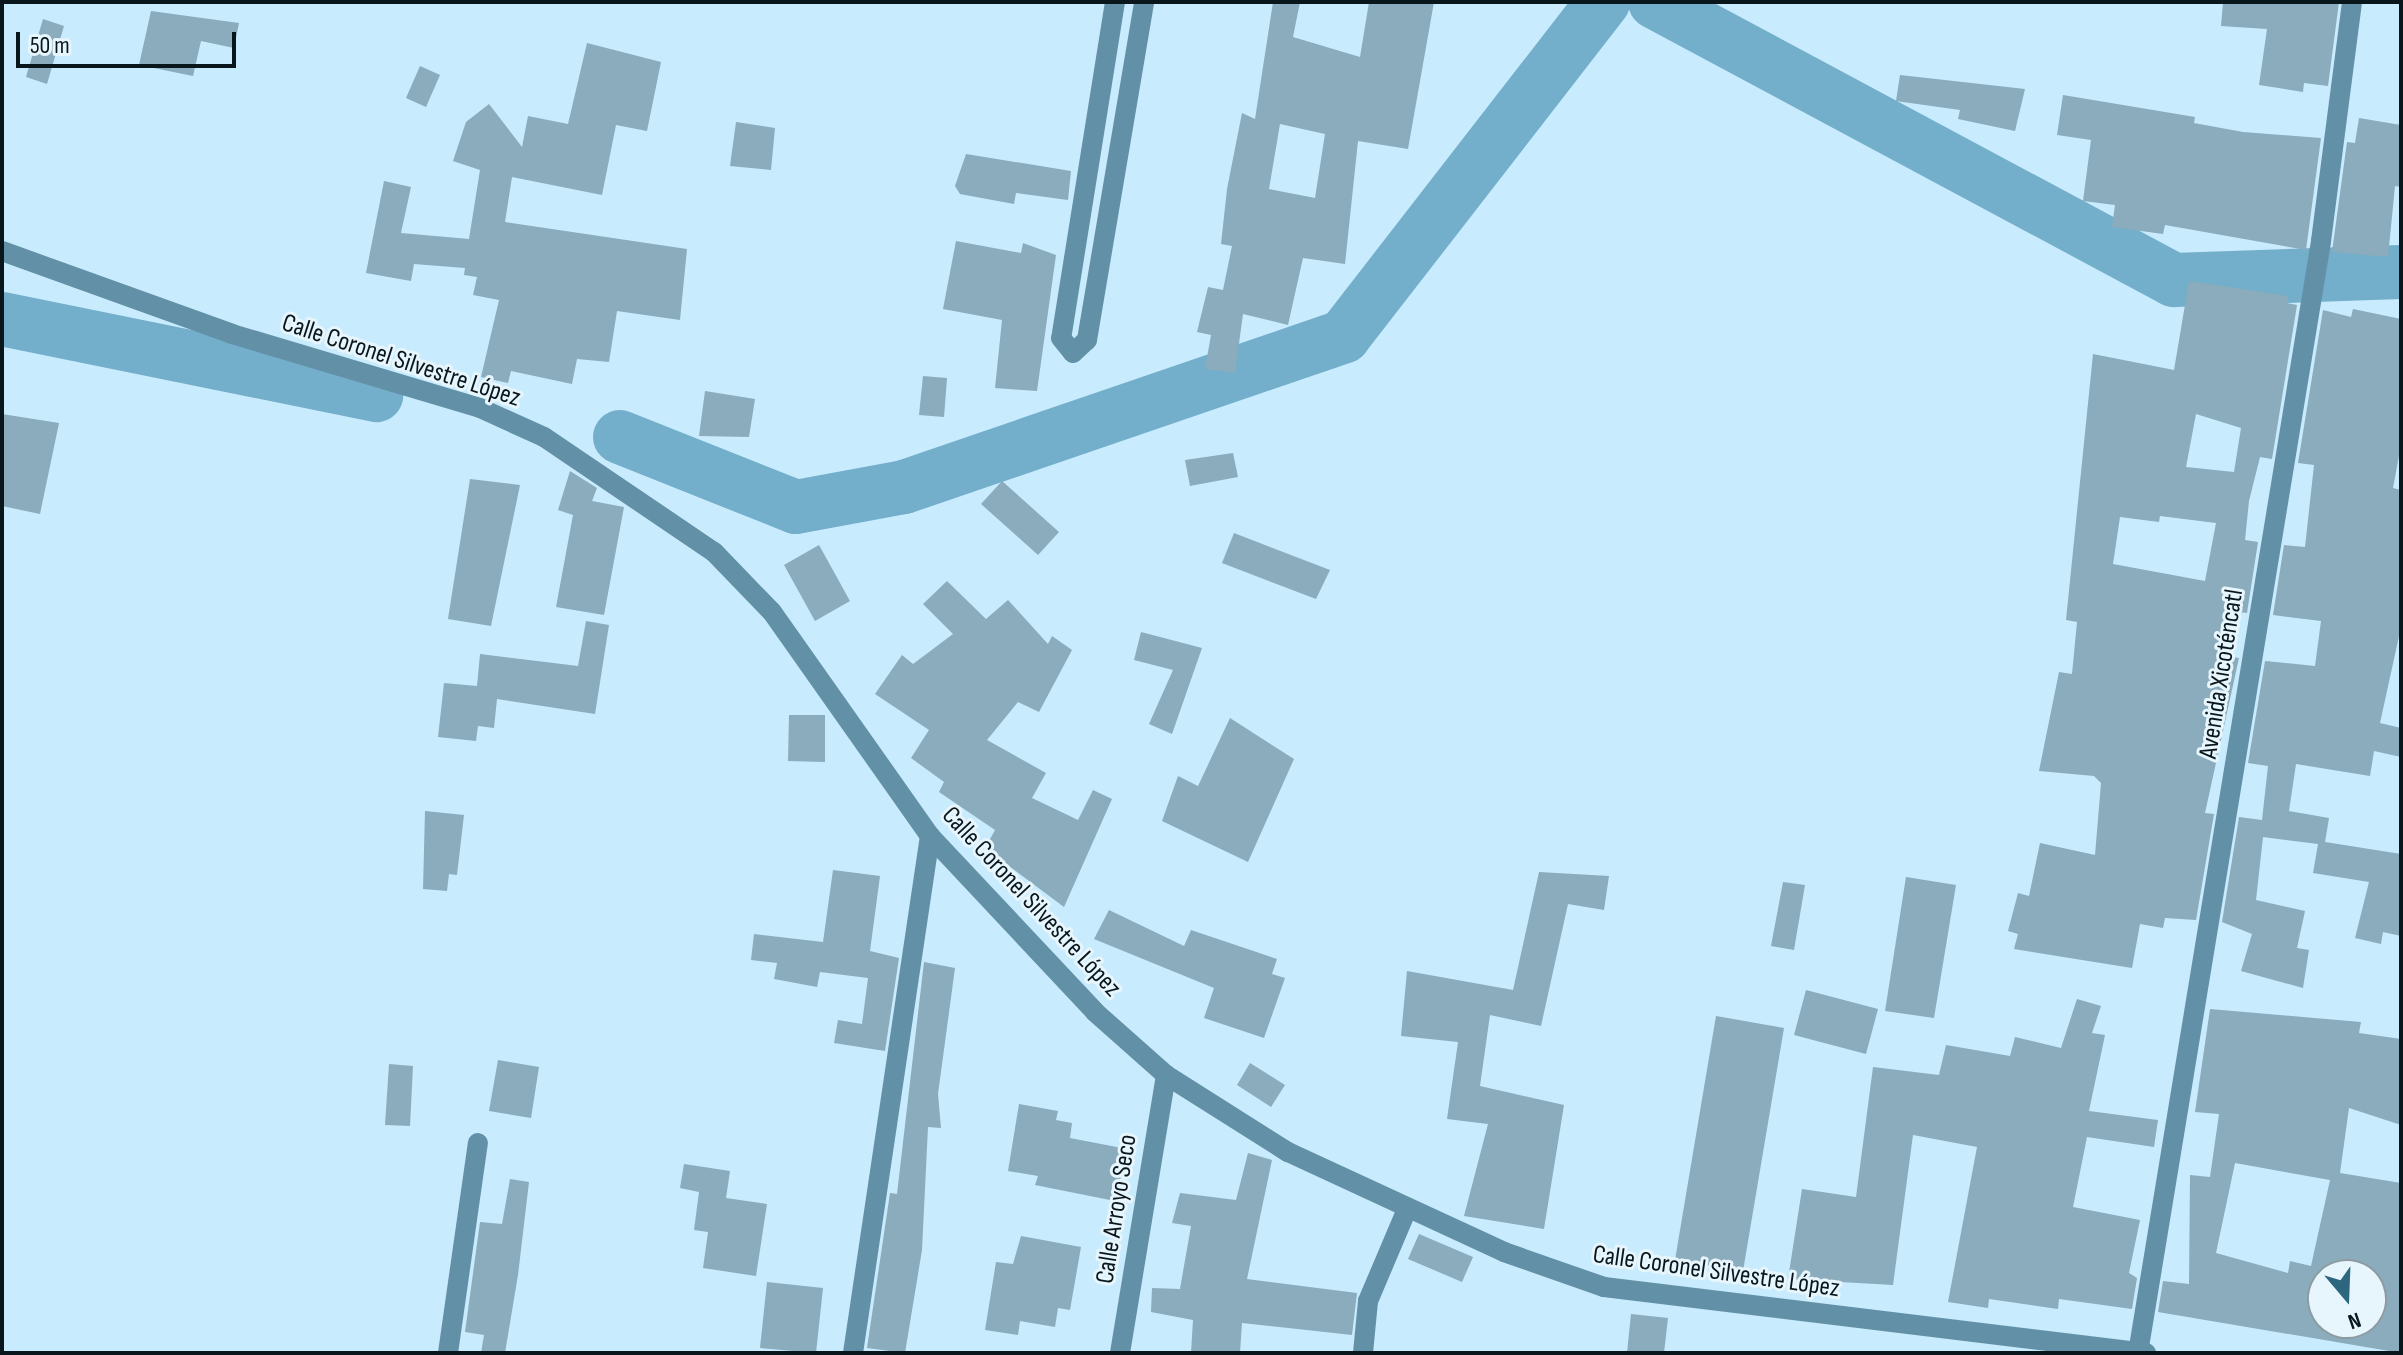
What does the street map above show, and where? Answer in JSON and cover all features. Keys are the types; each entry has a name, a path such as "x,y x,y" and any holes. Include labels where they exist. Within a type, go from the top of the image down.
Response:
{"street":[{"path":"1115,2 1061,338 1073,353 1087,340 1144,2"},
{"name":"Avenida Xicoténcatl","path":"2138,1352 2321,241 2352,2"},
{"name":"Calle Coronel Silvestre López","path":"2,251 232,334 480,408 544,437 714,552 772,612 930,836 1095,1012 1166,1075 1288,1152 1407,1209 1604,1287 2146,1353"},
{"path":"853,1353 930,836"},
{"name":"Calle Arroyo Seco","path":"1120,1353 1166,1075"},
{"path":"448,1353 478,1143"},
{"path":"1363,1353 1368,1301 1407,1209"}],"building":[{"path":"1273,2 1300,2 1293,37 1360,57 1369,2 1434,2 1408,149 1358,141 1345,264 1303,258 1288,325 1243,314 1235,373 1205,369 1211,335 1197,332 1208,287 1223,290 1232,246 1221,244 1227,189 1242,113 1255,119","holes":["1280,124 1325,134 1315,198 1269,189"]},
{"path":"2223,2 2339,2 2328,86 2304,83 2303,92 2259,85 2267,29 2221,26"},
{"path":"151,11 239,23 234,48 201,41 193,76 139,65"},
{"path":"43,19 64,26 47,84 26,77"},
{"path":"587,43 661,62 647,131 616,125 602,195 512,177 505,222 687,249 680,320 617,311 609,362 577,359 572,384 511,371 508,383 481,377 499,300 473,295 477,277 464,275 465,268 414,264 411,281 366,273 384,181 411,187 401,233 469,239 480,170 453,161 466,122 489,104 522,147 528,116 568,124"},
{"path":"420,66 440,75 426,107 406,98"},
{"path":"1900,75 2025,89 2015,131 1958,119 1960,110 1896,101"},
{"path":"2063,95 2195,117 2194,123 2243,132 2321,138 2306,250 2165,225 2163,234 2112,227 2115,205 2083,201 2091,140 2057,135"},
{"path":"2359,118 2401,125 2401,187 2395,186 2388,257 2332,252 2347,142 2355,143"},
{"path":"736,122 775,128 771,170 730,166"},
{"path":"966,154 1071,171 1068,200 1016,193 1014,204 960,194 955,186"},
{"path":"956,241 1021,253 1023,243 1056,255 1037,391 995,388 1002,320 943,309"},
{"path":"2189,281 2288,296 2287,303 2297,305 2272,459 2260,457 2249,501 2245,540 2258,542 2247,613 2233,611 2227,656 2239,658 2205,813 2214,814 2196,920 2165,918 2163,928 2140,924 2132,968 2014,949 2018,934 2008,931 2018,893 2029,896 2040,843 2095,855 2101,783 2094,776 2039,771 2059,672 2072,674 2077,622 2066,620 2093,354 2174,370","holes":["2196,414 2241,428 2234,472 2186,467","2160,516 2216,523 2205,581 2113,564 2120,517 2159,522"]},
{"path":"2353,309 2401,319 2401,445 2393,488 2401,490 2401,627 2380,723 2401,728 2401,757 2374,751 2370,776 2296,764 2289,811 2329,818 2325,842 2401,854 2401,936 2383,932 2381,944 2355,938 2369,882 2313,873 2318,844 2263,837 2256,900 2305,911 2297,948 2309,950 2303,988 2241,971 2252,934 2222,922 2239,817 2262,820 2268,766 2248,763 2265,661 2315,666 2321,621 2273,615 2284,545 2305,547 2314,465 2298,463 2323,310 2351,317"},
{"path":"923,376 947,378 944,417 919,415"},
{"path":"705,391 755,399 749,437 699,436"},
{"path":"2,414 59,423 40,514 2,506"},
{"path":"1233,453 1238,477 1190,486 1185,460"},
{"path":"570,471 597,488 592,501 624,507 604,615 556,607 573,515 558,510"},
{"path":"470,479 520,485 491,626 448,619"},
{"path":"1002,481 1059,532 1038,555 981,504"},
{"path":"1234,533 1330,570 1316,599 1222,563"},
{"path":"819,545 850,601 815,621 784,565"},
{"path":"947,581 986,619 1008,600 1048,644 1052,636 1072,650 1039,712 1018,702 987,740 1046,773 1032,798 1078,820 1093,790 1112,799 1064,907 985,848 995,830 939,792 944,782 911,758 929,730 875,694 902,655 913,664 953,634 923,604"},
{"path":"586,621 609,625 595,714 497,699 494,728 478,726 476,741 438,737 444,683 477,686 480,654 578,666"},
{"path":"1141,632 1202,648 1172,734 1149,724 1173,670 1134,660"},
{"path":"789,715 825,715 825,762 788,761"},
{"path":"1230,718 1294,759 1248,862 1162,821 1178,776 1198,786"},
{"path":"425,811 464,815 457,875 449,874 447,891 423,889"},
{"path":"833,870 880,876 870,951 899,958 885,1051 834,1043 838,1020 862,1024 868,978 820,972 817,987 774,979 777,963 751,960 754,934 823,942"},
{"path":"1539,872 1609,876 1604,910 1568,904 1541,1026 1490,1015 1480,1086 1564,1105 1544,1229 1464,1216 1488,1124 1447,1119 1458,1042 1401,1036 1407,971 1513,990"},
{"path":"1906,877 1956,885 1934,1018 1885,1011"},
{"path":"1783,882 1805,885 1794,950 1771,946"},
{"path":"1109,910 1184,946 1191,930 1277,959 1272,974 1285,978 1264,1038 1204,1018 1214,988 1094,939"},
{"path":"924,962 955,968 938,1094 941,1128 928,1127 922,1250 905,1353 867,1348 890,1193 897,1194"},
{"path":"1806,990 1878,1009 1866,1054 1794,1035"},
{"path":"2077,999 2101,1006 2092,1033 2105,1035 2089,1111 2158,1120 2154,1147 2087,1137 2073,1207 2140,1220 2129,1273 2137,1278 2132,1309 2059,1299 2058,1309 1989,1299 1988,1308 1948,1302 1977,1147 1913,1135 1893,1285 1788,1279 1802,1189 1856,1197 1873,1067 1939,1075 1946,1045 2010,1056 2015,1037 2061,1048"},
{"path":"2210,1009 2361,1022 2359,1033 2401,1039 2401,1125 2349,1108 2340,1173 2401,1183 2401,1353 2318,1339 2387,1339 2387,1259 2313,1259 2330,1180 2235,1163 2216,1253 2288,1273 2290,1261 2307,1265 2307,1337 2158,1312 2163,1281 2189,1284 2190,1175 2210,1177 2219,1114 2195,1112"},
{"path":"1716,1016 1784,1028 1743,1271 1675,1260"},
{"path":"498,1060 539,1067 531,1118 489,1111"},
{"path":"1250,1063 1285,1085 1271,1107 1237,1085"},
{"path":"389,1064 413,1066 410,1126 385,1125"},
{"path":"1019,1104 1058,1111 1056,1120 1072,1123 1070,1138 1127,1149 1115,1201 1035,1185 1038,1176 1008,1171"},
{"path":"1248,1153 1272,1160 1247,1279 1357,1293 1352,1335 1242,1323 1240,1353 1191,1353 1193,1320 1151,1312 1152,1288 1180,1289 1191,1226 1172,1223 1180,1193 1236,1200"},
{"path":"684,1164 730,1171 726,1198 767,1204 756,1276 703,1268 708,1232 694,1230 699,1192 680,1188"},
{"path":"510,1179 529,1182 505,1353 481,1353 484,1335 465,1332 480,1222 502,1224"},
{"path":"1419,1234 1473,1257 1462,1282 1408,1259"},
{"path":"1021,1236 1081,1247 1070,1310 1058,1308 1055,1327 1020,1321 1018,1335 985,1330 996,1262 1013,1264"},
{"path":"767,1282 823,1288 816,1353 760,1348"},
{"path":"1631,1314 1668,1318 1664,1353 1627,1353"}],"waterway":[{"path":"620,437 796,507 904,487 1344,336 1603,2"},
{"path":"1655,2 2174,280 2401,272"},
{"path":"2,319 376,395"}]}
